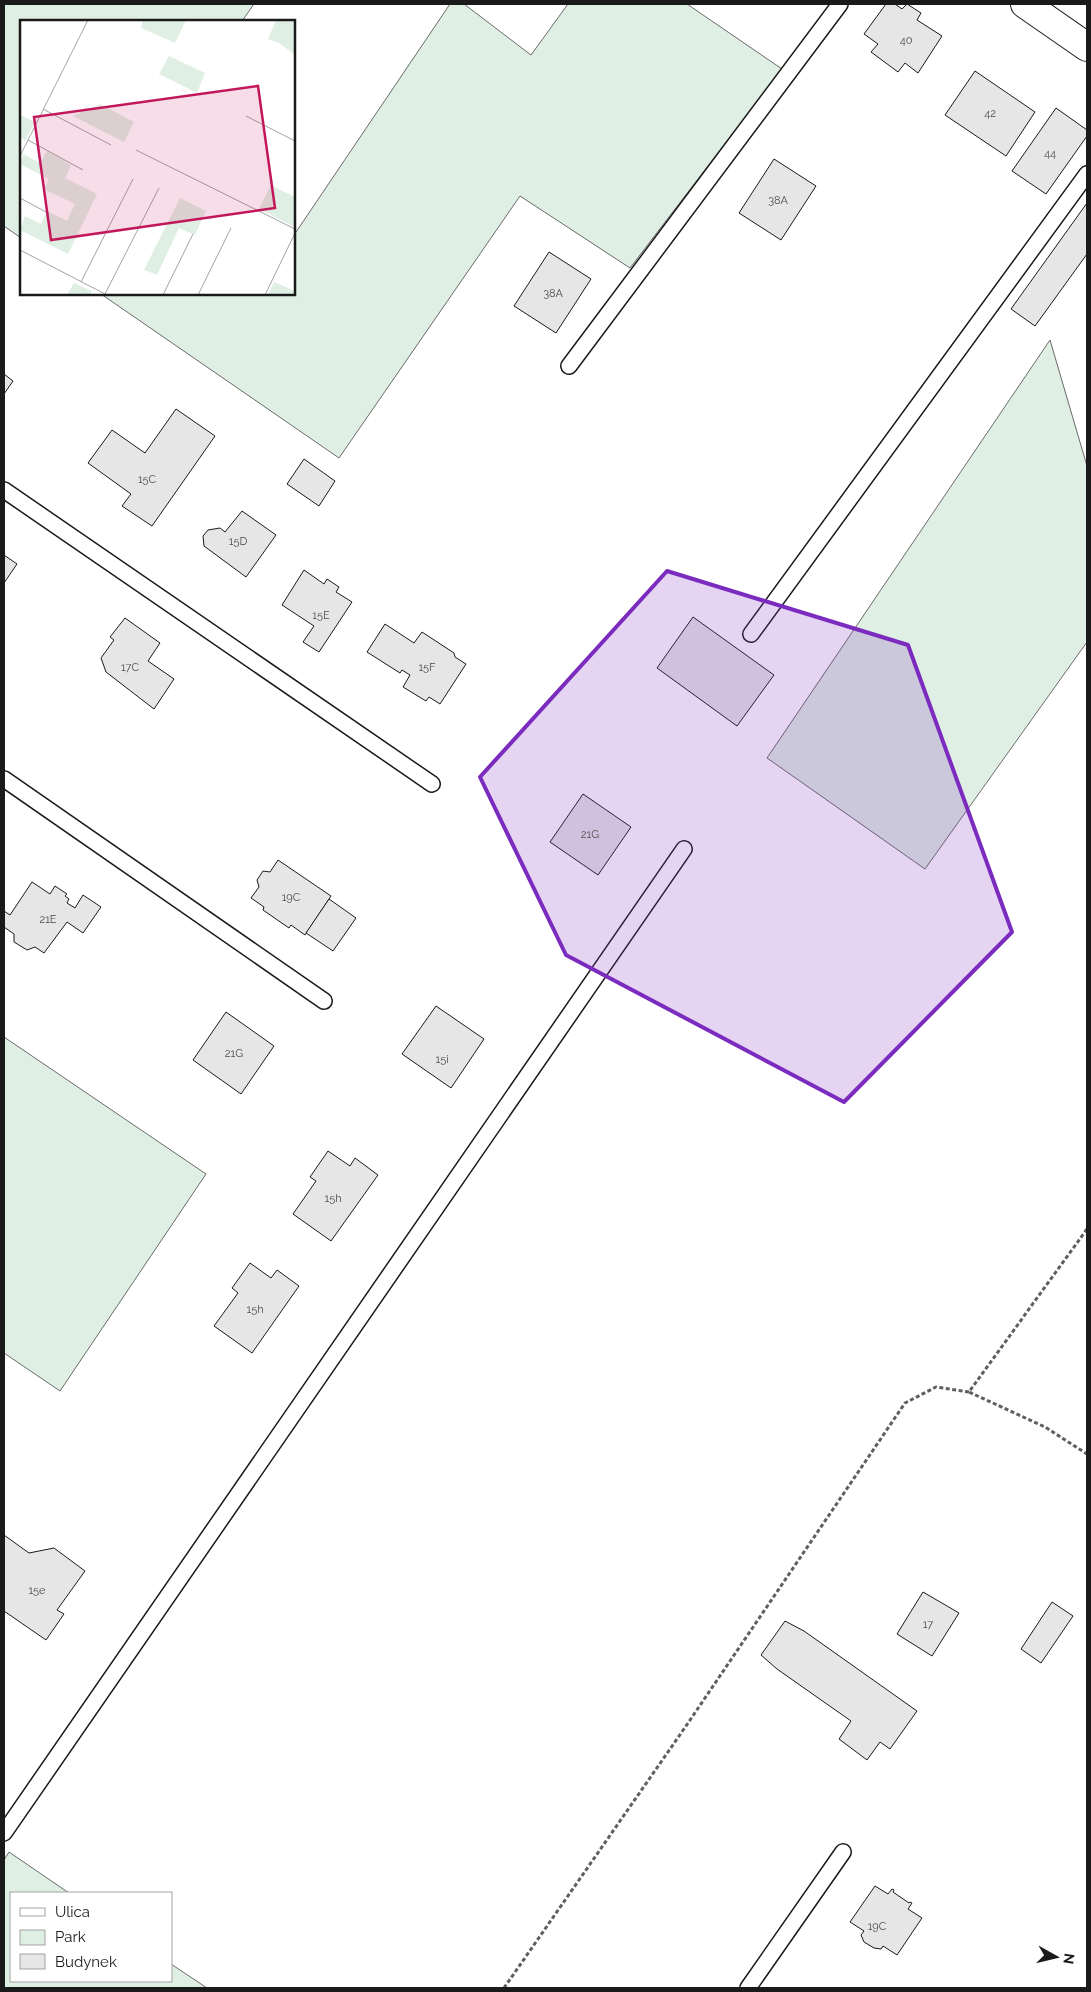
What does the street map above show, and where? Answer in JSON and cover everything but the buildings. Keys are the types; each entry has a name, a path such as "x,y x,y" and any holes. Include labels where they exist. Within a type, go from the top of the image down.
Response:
{"street":[{"path":"1025,4 1087,47"}],"lane":[{"path":"570,366 840,4"},
{"path":"751,634 1087,174"},
{"path":"4,490 432,784"},
{"path":"4,779 324,1001"},
{"path":"4,1833 684,849"},
{"path":"748,1988 843,1852"}],"path":[{"path":"969,1392 1087,1229"},
{"path":"504,1988 680,1734 905,1403 936,1387 969,1392 1045,1427 1087,1454"}],"highlighted area":[{"path":"667,571 908,645 1012,932 844,1102 566,955 480,777"}],"green space":[{"path":"4,4 254,4 243,20 20,20 20,237 4,226"},
{"path":"450,4 464,4 531,55 568,4 687,4 782,69 630,268 520,196 339,458 102,295 295,295 295,234"},
{"path":"1050,340 1087,466 1087,642 925,869 767,758"},
{"path":"4,1037 206,1174 60,1391 4,1353"},
{"path":"9,1852 68,1892 10,1892 10,1982 172,1982 172,1965 207,1988 4,1988 4,1860"}]}
